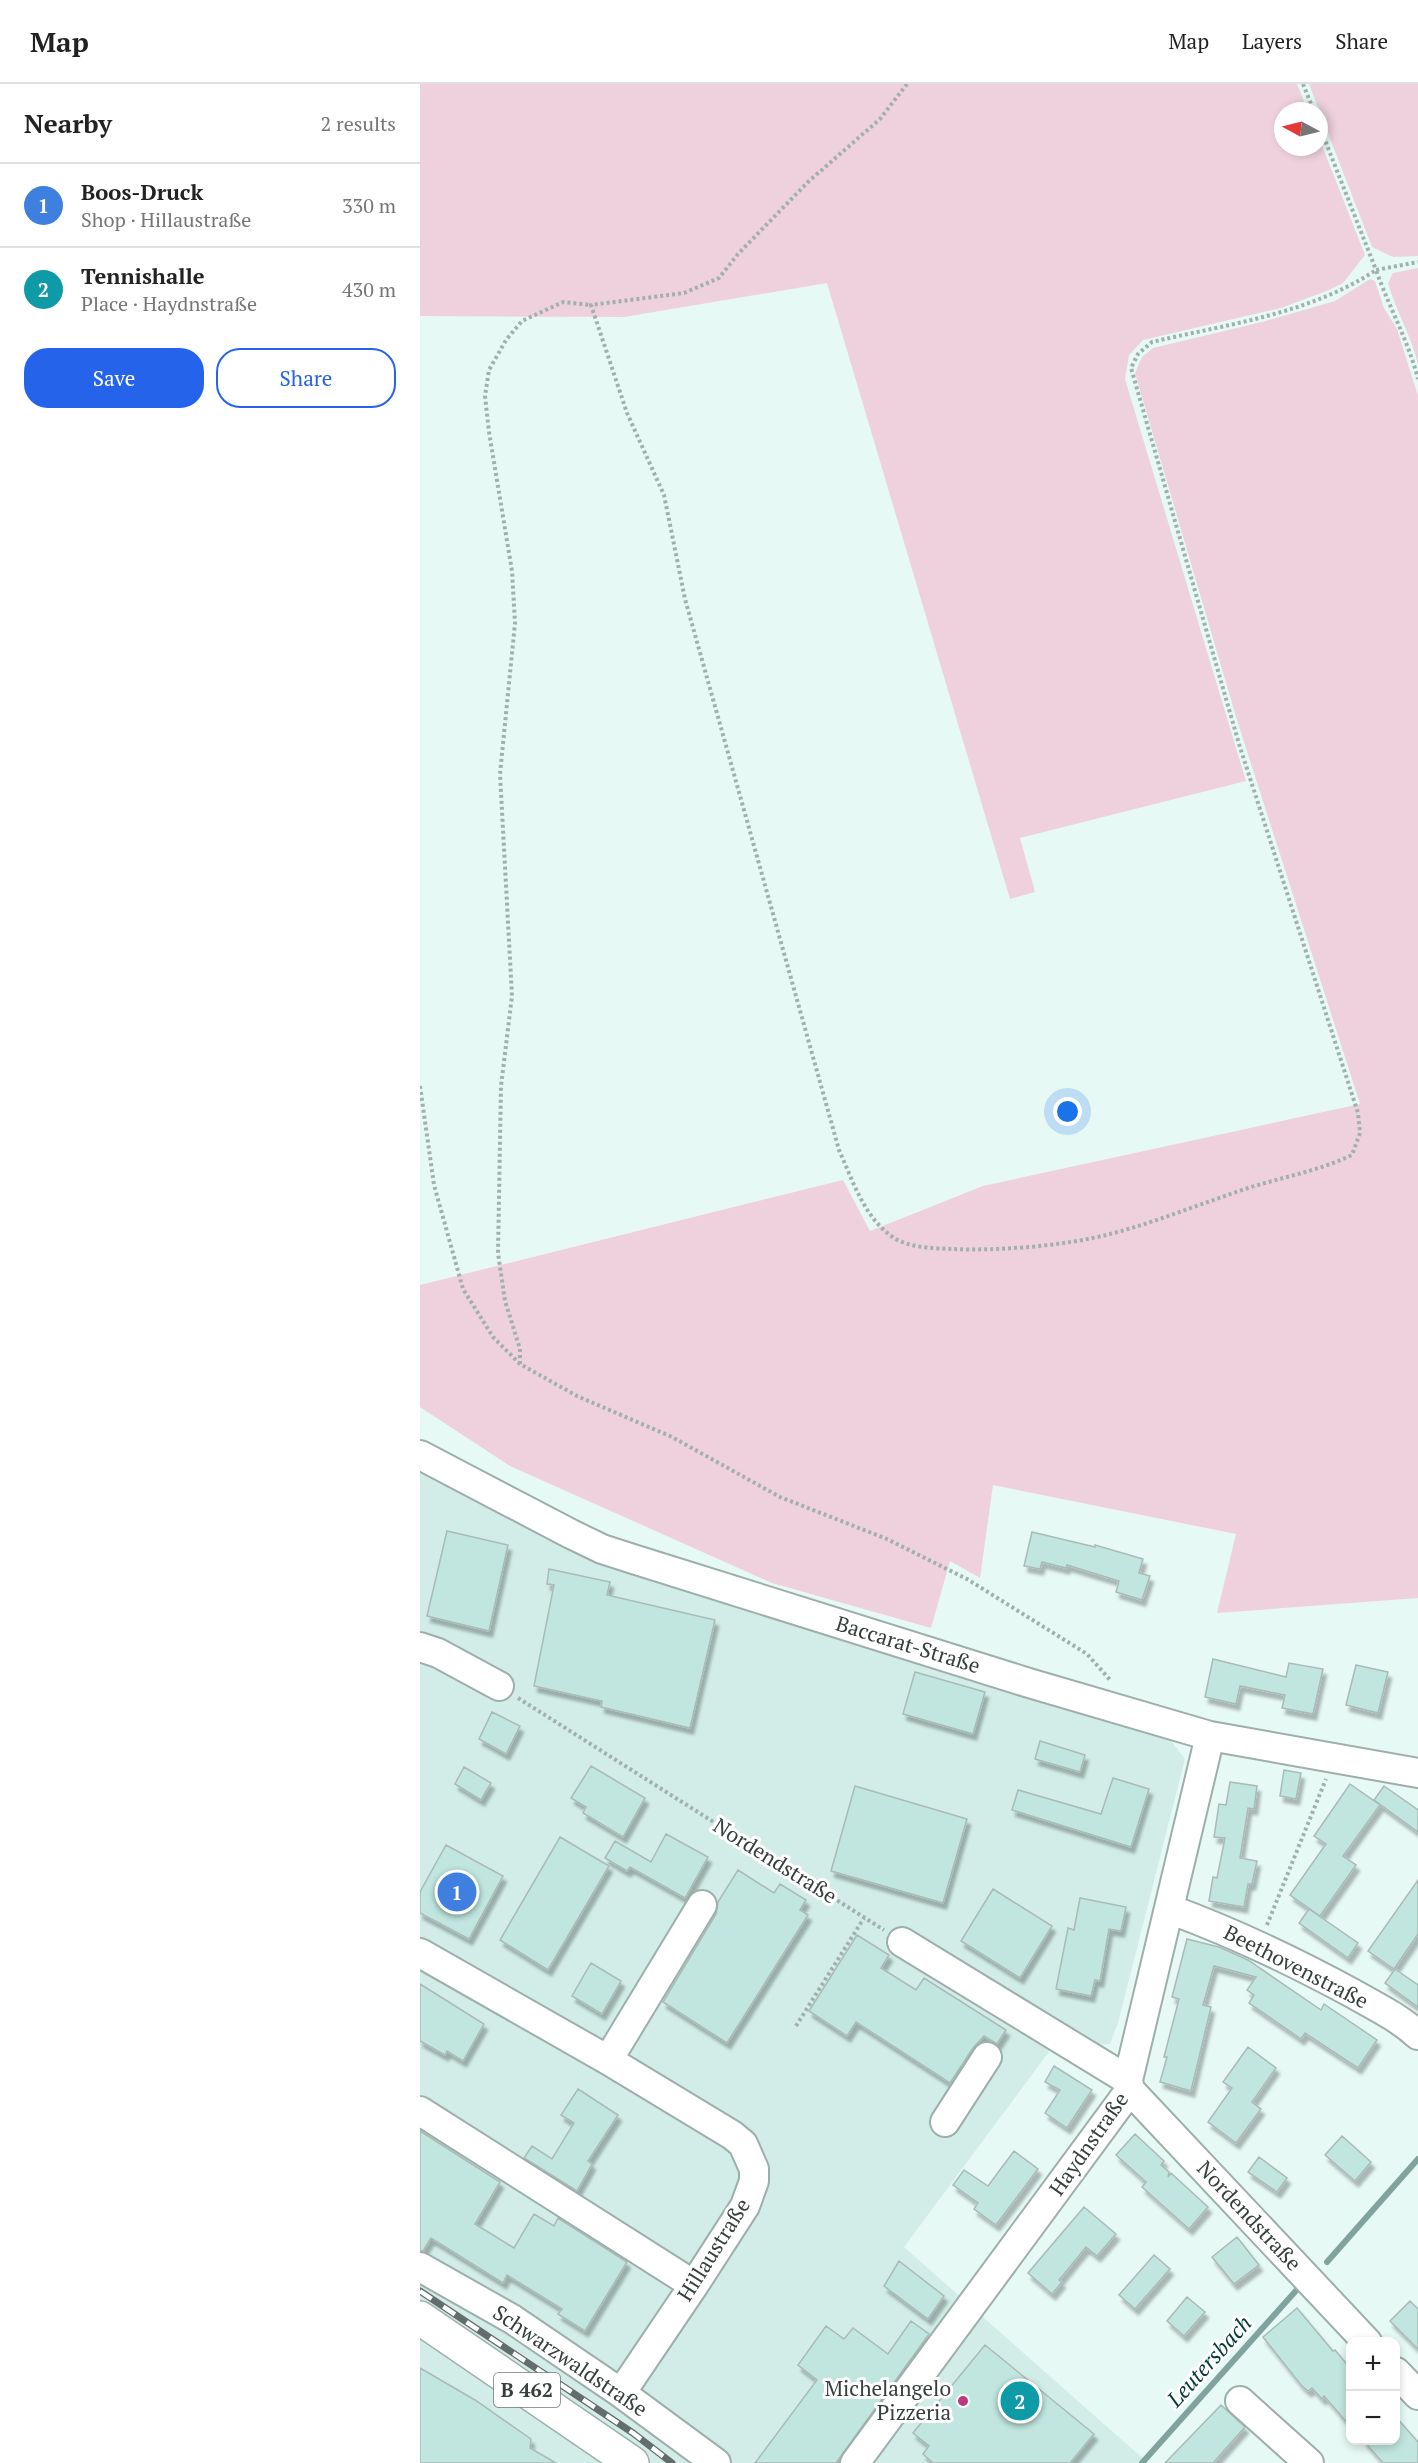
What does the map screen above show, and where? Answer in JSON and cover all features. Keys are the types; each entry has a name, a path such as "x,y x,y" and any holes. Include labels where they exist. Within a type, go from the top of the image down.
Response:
{"main road":[{"name":"B 462","path":"420,2318 632,2463"}],"street":[{"name":"Baccarat-Straße","path":"420,1455 602,1549 1018,1680 1210,1736 1418,1773"},
{"path":"420,1647 438,1653 499,1686"},
{"name":"Haydnstraße","path":"855,2463 1129,2085 1210,1736"},
{"path":"608,2060 702,1905"},
{"name":"Beethovenstraße","path":"1169,1909 1258,1945 1403,2022 1418,2035"},
{"name":"Nordendstraße","path":"902,1942 1129,2085 1362,2337"},
{"name":"Hillaustraße","path":"420,1953 732,2134 742,2144 754,2169 753,2181 745,2206 694,2286 621,2392"},
{"path":"945,2122 987,2057"},
{"path":"420,2111 694,2286"},
{"name":"Schwarzwaldstraße","path":"420,2266 512,2319 621,2392 716,2463"},
{"path":"1400,2377 1418,2395"},
{"path":"1240,2401 1309,2463"}],"path":[{"path":"520,1364 520,1349 505,1301 498,1252 501,1086 512,996 500,774 515,623 512,571 485,396 489,370 506,340 522,321 563,302 591,305 684,293 719,278 738,254 808,182 880,119 907,84"},
{"path":"1303,84 1310,102"},
{"path":"1328,148 1384,292 1400,325 1418,379"},
{"path":"591,305 627,413 664,495 685,599 839,1150 867,1212 894,1238 926,1248 975,1250 1047,1244 1107,1235 1250,1188 1326,1167 1352,1155 1360,1133 1358,1113 1239,744 1131,368 1138,354 1152,342 1280,312 1335,293 1376,270 1418,262"},
{"path":"420,1086 434,1185 463,1289 494,1337 520,1364 577,1396 672,1437 780,1497 887,1539 967,1580 1087,1654 1141,1715"},
{"name":"Nordendstraße","path":"499,1686 902,1942"},
{"path":"1258,1945 1334,1758"},
{"path":"796,2026 864,1918"}],"shaded area":[{"path":"420,84 1297,84 1304,102 1274,102 1274,156 1326,156 1365,255 1343,283 1329,290 1281,308 1143,340 1129,355 1125,379 1246,781 1020,838 1035,892 1010,899 827,283 624,317 420,316"},
{"path":"1309,84 1418,84 1418,256 1393,257 1372,247 1328,133 1328,102 1316,102"},
{"path":"1418,268 1418,364 1388,283 1393,273"},
{"path":"1370,279 1375,281 1384,308 1397,329 1418,396 1418,1598 1217,1613 1236,1534 993,1485 980,1578 950,1561 931,1628 772,1583 510,1466 420,1407 420,1285 843,1180 870,1231 983,1186 1360,1104 1237,720 1135,373 1142,357 1153,348 1262,322 1335,301"},
{"path":"420,1473 477,1498 634,1576 796,1626 1165,1733 1185,1759 1118,2023 1110,2044 1051,2049 904,2247 1148,2463 420,2463"}],"building":[{"path":"447,1531 508,1545 489,1631 427,1616"},
{"path":"1032,1532 1095,1547 1095,1545 1143,1559 1139,1573 1150,1576 1142,1600 1116,1592 1119,1581 1067,1565 1066,1568 1042,1562 1040,1569 1024,1566"},
{"path":"549,1569 610,1582 607,1595 715,1620 690,1728 601,1707 602,1701 534,1686 554,1585 547,1584"},
{"path":"1213,1659 1286,1677 1289,1663 1323,1669 1313,1714 1282,1708 1285,1695 1240,1686 1236,1704 1205,1697"},
{"path":"1356,1665 1388,1672 1378,1713 1346,1705"},
{"path":"915,1672 985,1692 973,1734 903,1714"},
{"path":"492,1712 520,1726 506,1754 479,1739"},
{"path":"1040,1741 1085,1755 1080,1772 1035,1759"},
{"path":"591,1766 645,1798 623,1837 583,1813 586,1807 571,1798"},
{"path":"464,1767 491,1783 481,1800 455,1784"},
{"path":"1284,1770 1301,1773 1296,1799 1280,1796"},
{"path":"1113,1778 1149,1789 1131,1847 1012,1810 1018,1790 1101,1814"},
{"path":"1230,1782 1257,1786 1254,1809 1248,1808 1240,1858 1257,1861 1252,1884 1248,1884 1244,1907 1209,1901 1213,1877 1217,1878 1225,1838 1214,1837 1219,1804 1226,1805"},
{"path":"1350,1784 1380,1805 1343,1856 1356,1865 1320,1916 1290,1895 1326,1844 1314,1836"},
{"path":"855,1786 967,1819 943,1903 831,1871"},
{"path":"1384,1786 1418,1810 1418,1832 1374,1800"},
{"path":"666,1834 708,1857 685,1898 630,1867 627,1871 605,1858 615,1841 651,1862"},
{"path":"560,1837 609,1866 548,1970 500,1940"},
{"path":"446,1845 503,1876 469,1939 420,1913 420,1892"},
{"path":"738,1870 774,1893 780,1884 806,1900 800,1910 808,1915 727,2043 663,2002 716,1914 718,1902"},
{"path":"1418,1880 1418,1934 1394,1969 1368,1951"},
{"path":"993,1889 1052,1926 1020,1978 961,1941"},
{"path":"1080,1898 1126,1907 1121,1931 1109,1929 1100,1981 1095,1980 1091,1996 1056,1989 1068,1928 1074,1930"},
{"path":"1309,1909 1358,1943 1348,1958 1299,1923"},
{"path":"857,1935 889,1955 881,1968 916,1990 924,1978 1006,2030 997,2044 984,2036 973,2048 950,2083 856,2022 847,2036 809,2011"},
{"path":"1187,1939 1219,1947 1248,1960 1321,2010 1324,2004 1377,2040 1358,2068 1305,2033 1301,2039 1249,2003 1254,1995 1247,1990 1256,1977 1214,1966 1203,2005 1211,2007 1191,2091 1160,2082 1179,1999 1172,1997"},
{"path":"591,1963 621,1981 602,2014 572,1996"},
{"path":"1395,1969 1418,1985 1418,2007 1385,1983"},
{"path":"420,1984 484,2024 463,2061 447,2051 445,2055 420,2041"},
{"path":"1248,2047 1276,2068 1252,2102 1261,2109 1236,2143 1208,2122 1232,2088 1223,2082"},
{"path":"1054,2066 1092,2090 1067,2128 1045,2113 1060,2090 1045,2082"},
{"path":"578,2089 618,2115 588,2161 592,2164 577,2191 524,2158 532,2146 552,2159 574,2123 561,2115"},
{"path":"420,2131 500,2182 475,2224 514,2248 534,2214 554,2226 558,2218 627,2262 585,2331 558,2314 562,2309 507,2275 503,2283 431,2238 423,2251 420,2251"},
{"path":"1135,2134 1164,2161 1161,2165 1169,2172 1168,2177 1171,2173 1208,2207 1189,2229 1142,2187 1146,2182 1116,2155"},
{"path":"1342,2136 1371,2162 1355,2181 1325,2155"},
{"path":"1014,2151 1038,2169 996,2225 974,2209 978,2203 953,2185 964,2170 988,2186"},
{"path":"1259,2157 1287,2178 1277,2192 1248,2172"},
{"path":"1084,2207 1116,2234 1097,2256 1086,2247 1059,2280 1062,2282 1052,2294 1028,2273"},
{"path":"1237,2237 1259,2265 1234,2284 1212,2257"},
{"path":"1154,2255 1170,2269 1135,2309 1119,2295"},
{"path":"899,2261 944,2296 928,2319 884,2286"},
{"path":"1187,2297 1205,2312 1184,2336 1167,2321"},
{"path":"1410,2301 1418,2309 1418,2349 1390,2321"},
{"path":"1297,2308 1346,2363 1346,2421 1324,2396 1322,2399 1312,2388 1308,2391 1301,2385 1263,2337"},
{"path":"911,2321 929,2334 836,2463 755,2463 817,2380 798,2365 826,2326 844,2339 853,2328 888,2354"},
{"path":"985,2345 1094,2434 1070,2463 933,2463 923,2454 929,2446 913,2433"},
{"path":"420,2368 475,2400 531,2439 530,2448 556,2463 420,2463"},
{"path":"1221,2405 1245,2427 1213,2463 1165,2463"},
{"path":"1400,2422 1418,2442 1418,2463 1383,2463 1367,2445 1400,2445"}],"waterway":[{"name":"Leutersbach","path":"1327,2262 1418,2159"},
{"name":"Leutersbach","path":"1142,2463 1302,2284"}],"railway":[{"path":"420,2291 633,2433 672,2463"}],"place":[{"name":"Boos-Druck","path":"457,1892"},
{"name":"Michelangelo Pizzeria","path":"963,2401"},
{"name":"Tennishalle","path":"1020,2401"}]}
